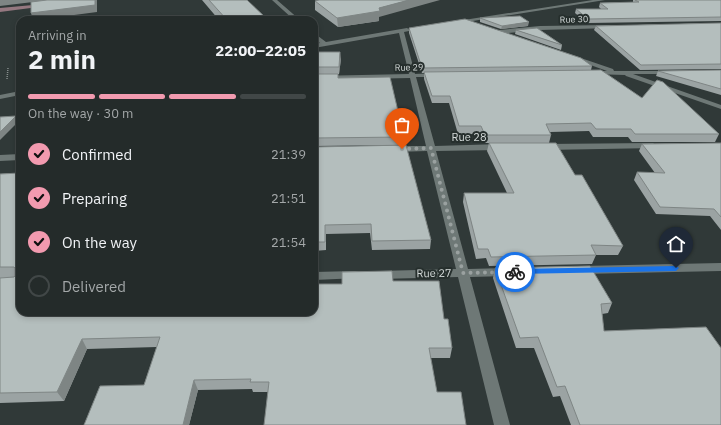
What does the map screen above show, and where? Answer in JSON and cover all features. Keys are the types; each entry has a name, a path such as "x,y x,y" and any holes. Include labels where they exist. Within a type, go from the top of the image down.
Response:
{"street":[{"path":"274,0 292,16"},
{"path":"448,23 603,0"},
{"path":"0,10 53,4"},
{"path":"464,20 478,25"},
{"name":"Rue 30","path":"499,32 540,28 617,26"},
{"path":"318,45 416,28"},
{"path":"492,30 514,37"},
{"path":"401,31 502,425"},
{"path":"318,38 325,44"},
{"path":"567,55 721,106"},
{"path":"588,73 682,72"},
{"name":"Rue 29","path":"318,78 444,75"},
{"path":"0,97 16,95"},
{"path":"533,147 658,146"},
{"name":"Rue 28","path":"384,149 509,147"},
{"path":"0,158 16,158"},
{"path":"572,270 721,267"},
{"name":"Rue 27","path":"318,276 518,272"}],"building":[{"path":"47,0 95,0 95,5 31,13 31,2"},
{"path":"209,0 247,0 264,16 223,16"},
{"path":"409,0 379,8 380,11 337,18 315,1"},
{"path":"635,0 721,0 721,17 588,19 576,9 608,9 600,3 639,2"},
{"path":"520,16 529,22 502,26 480,18"},
{"path":"465,19 581,58 592,66 422,68 409,28"},
{"path":"721,23 721,64 641,65 596,26"},
{"path":"537,28 562,45 516,30"},
{"path":"318,52 340,52 339,67 318,67"},
{"path":"601,70 642,98 657,80 663,82 719,134 635,134 631,129 596,129 591,123 546,124 551,135 485,135 481,126 459,126 450,96 432,96 424,72"},
{"path":"721,70 721,89 658,71"},
{"path":"318,74 338,74 338,78 390,77 404,137 318,138"},
{"path":"16,116 0,132 0,117"},
{"path":"489,143 556,143 575,175 582,175 623,246 591,245 596,255 491,257 488,249 478,249 464,193 514,193"},
{"path":"721,143 721,217 714,209 660,207 637,172 665,173 642,144"},
{"path":"406,145 431,240 372,241 371,224 325,225 325,242 318,242 318,147"},
{"path":"16,173 16,316 318,316 318,284 342,284 342,272 392,271 393,281 439,281 444,319 448,319 452,348 429,348 437,392 461,392 466,425 264,425 269,382 250,382 251,379 194,380 183,425 84,425 100,386 144,385 160,337 82,339 57,392 0,393 0,278 14,277 15,268 0,267 0,174"},
{"path":"590,266 612,303 601,304 604,331 706,327 721,348 721,425 580,425 565,386 557,387 538,337 520,338 495,268"}],"way so far":[{"path":"402,149 431,148 463,273 515,272"}],"route":[{"path":"515,272 676,268"}]}
